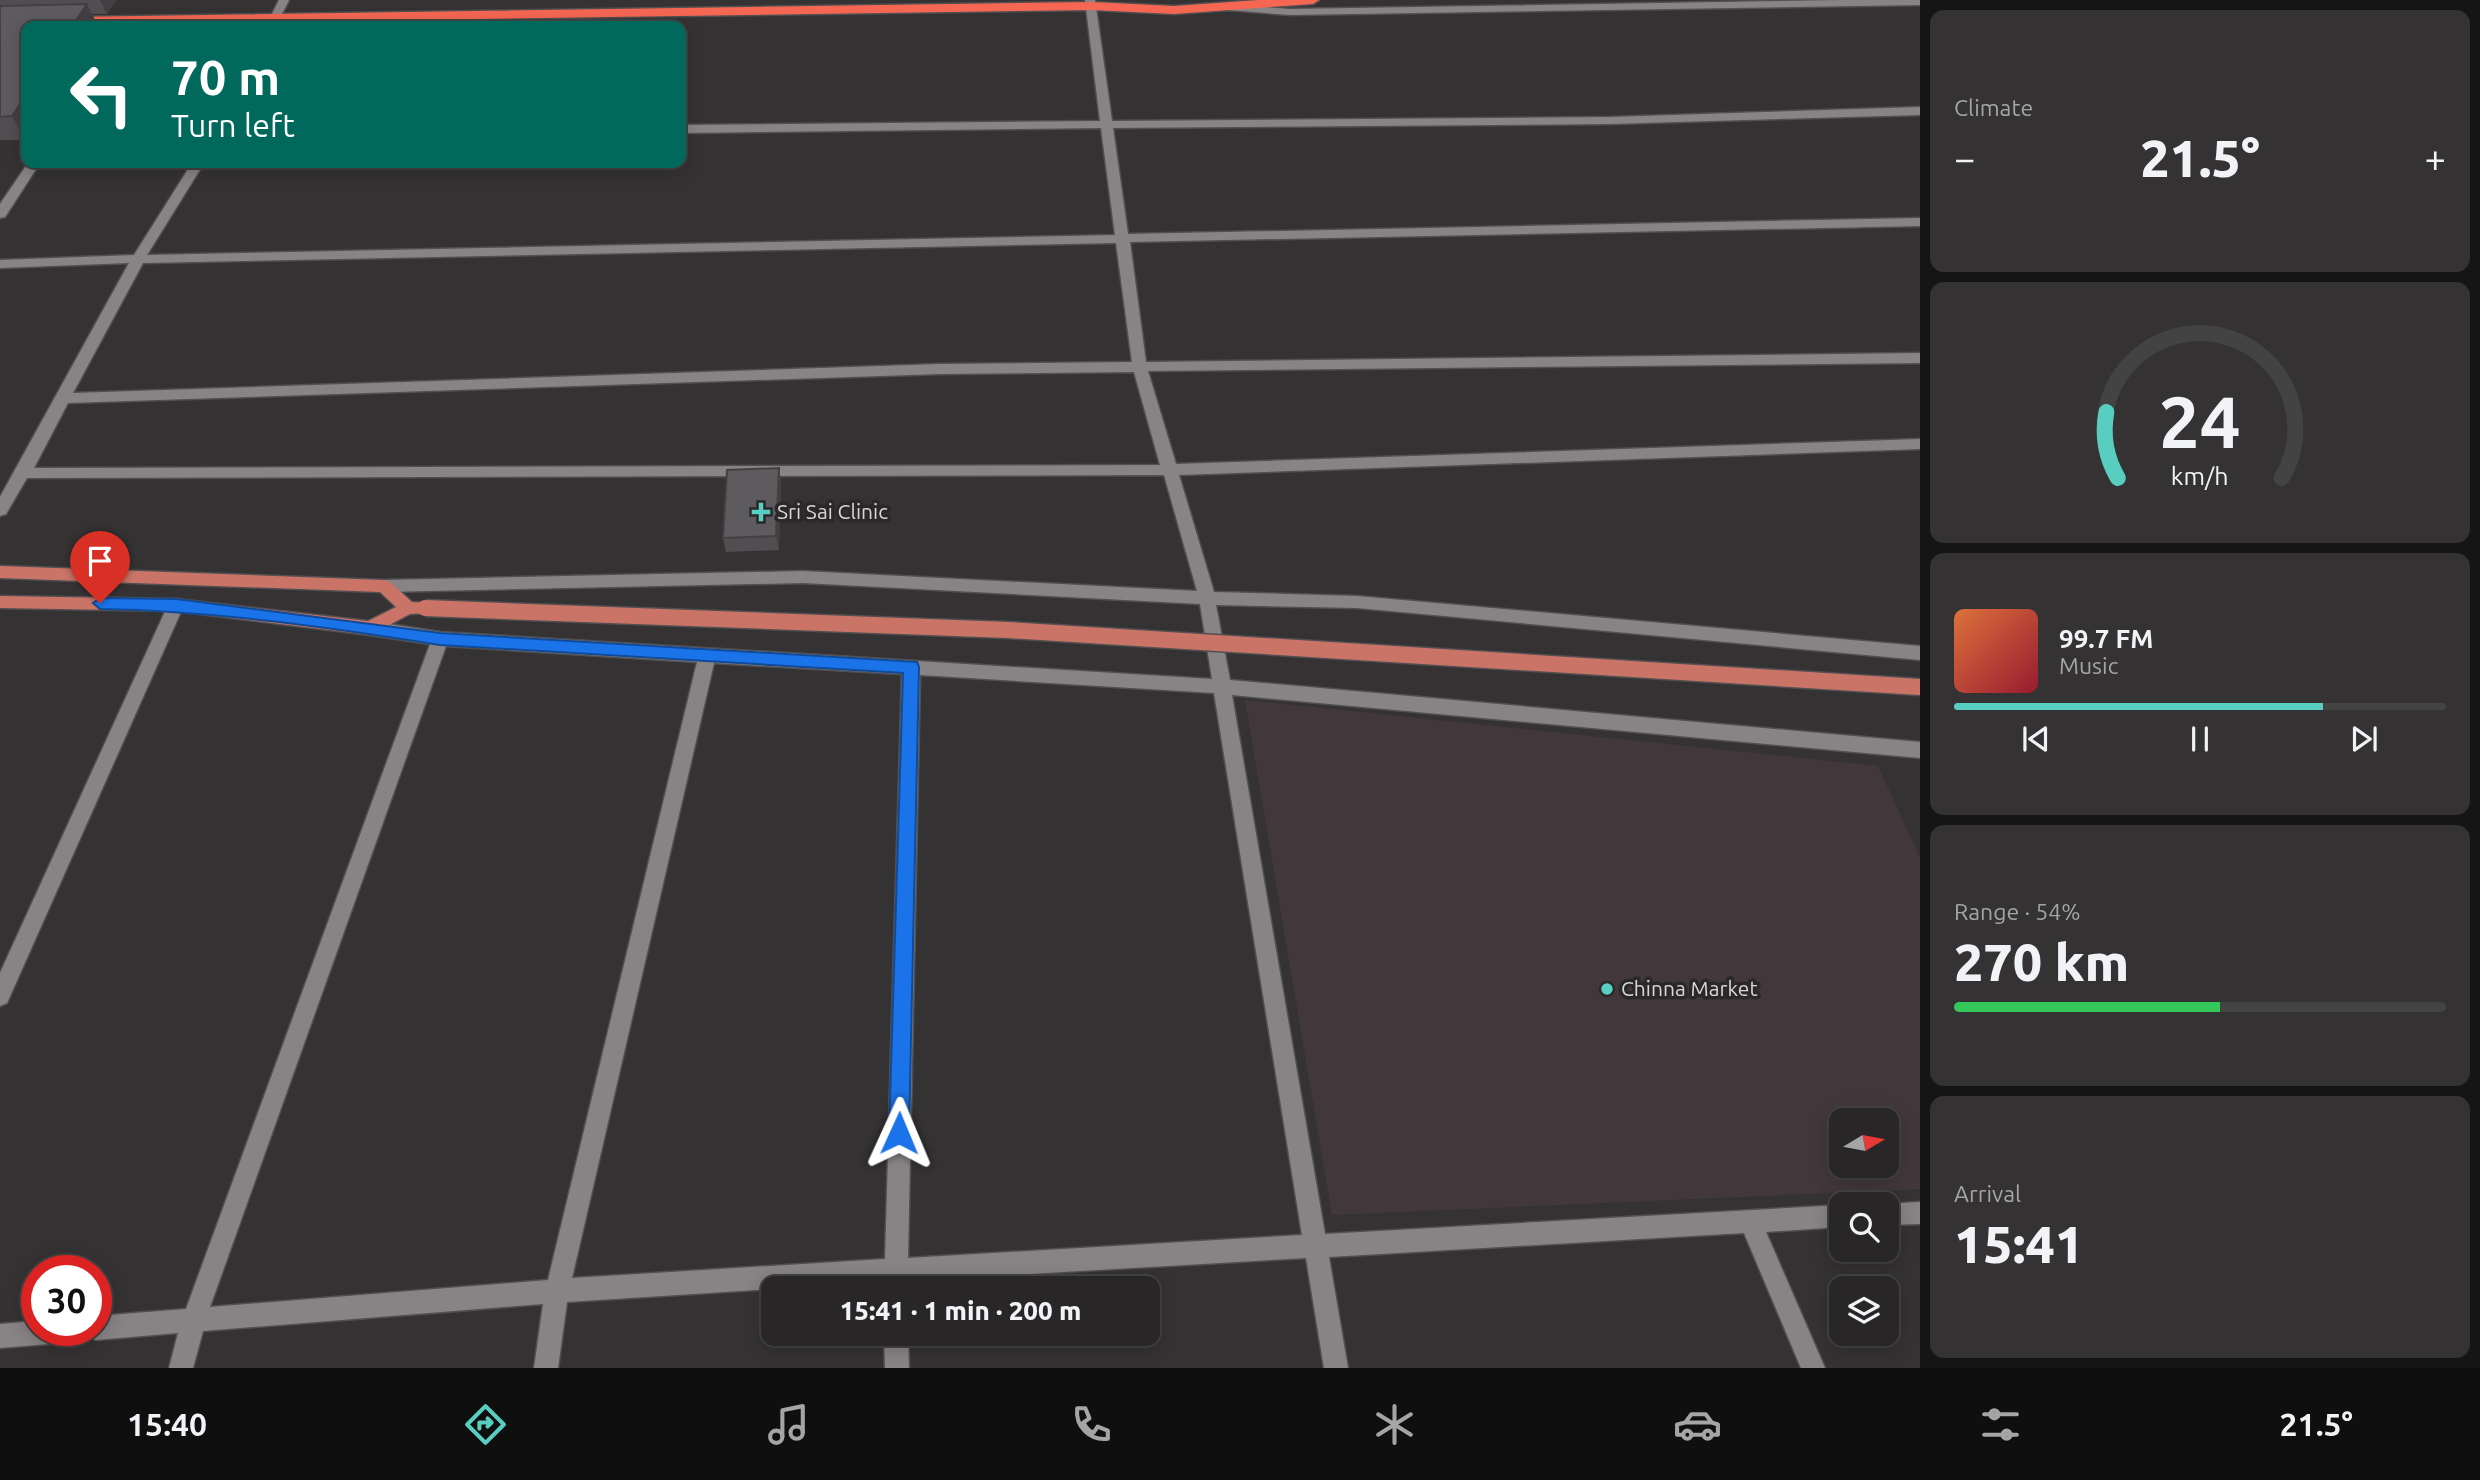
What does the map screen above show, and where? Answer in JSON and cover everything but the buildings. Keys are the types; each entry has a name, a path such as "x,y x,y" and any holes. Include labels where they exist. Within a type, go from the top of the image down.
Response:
{"highway":[{"path":"273,21 1091,3 1174,10 1233,3 1313,0"}],"main road":[{"path":"0,572 384,586 417,608"},
{"path":"0,602 176,605 370,628 417,608 1008,630 1920,687"}],"street":[{"path":"273,21 284,0"},
{"path":"1233,3 1289,12 1920,2"},
{"path":"1091,3 1140,369 1207,597 1336,1368"},
{"path":"686,129 922,124 1107,125 1743,118 1920,111"},
{"path":"0,214 31,168"},
{"path":"0,510 23,473 138,259 195,168"},
{"path":"0,264 1920,222"},
{"path":"63,398 940,369 1140,369 1920,358"},
{"path":"23,473 1170,470 1920,444"},
{"path":"384,586 803,577 1207,597 1357,601 1920,653"},
{"path":"0,996 176,605"},
{"path":"370,628 440,639 1224,687 1920,750"},
{"path":"181,1368 194,1320 440,639"},
{"path":"546,1368 557,1291 708,656"},
{"path":"896,1276 911,667"},
{"path":"1899,1214 1920,1213"},
{"path":"937,1276 1315,1248 1829,1217"},
{"path":"1749,1221 1813,1368"},
{"path":"112,1327 557,1291 761,1284"},
{"path":"0,1336 21,1334"},
{"path":"896,1346 897,1368"}],"shaded area":[{"name":"Chinna Market","path":"1245,700 1878,766 1920,858 1920,1189 1332,1215"}],"place":[{"name":"Sri Sai Clinic","path":"761,512"},
{"name":"Chinna Market","path":"1607,989"}],"route":[{"path":"100,603 176,605 440,639 911,667 899,1133"}]}
